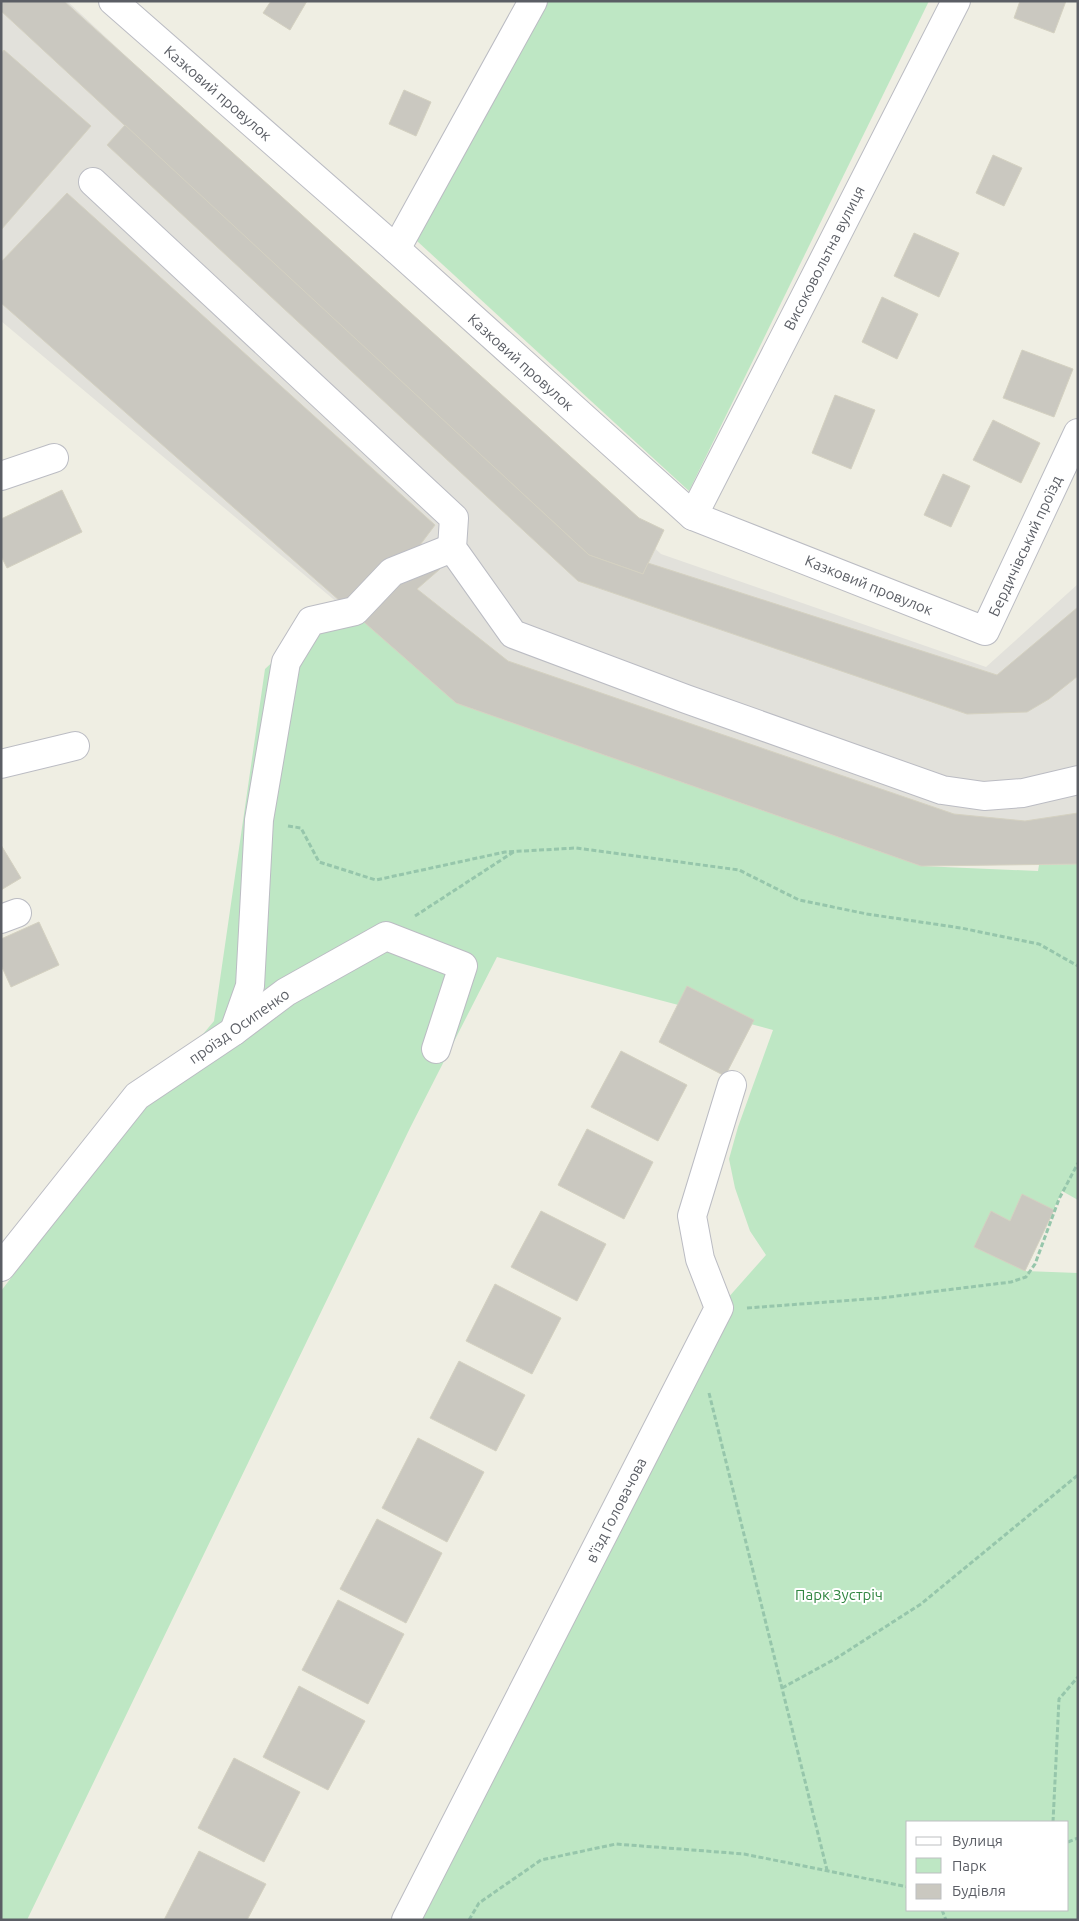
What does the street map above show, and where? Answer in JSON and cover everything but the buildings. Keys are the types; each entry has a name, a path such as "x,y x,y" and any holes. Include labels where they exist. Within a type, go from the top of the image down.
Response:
{"street":[{"name":"Казковий провулок","path":"113,1 396,249 693,516 985,631"},
{"path":"396,249 533,1"},
{"name":"Високовольтна вулиця","path":"693,516 956,1"},
{"path":"93,182 454,518 452,548 513,634 686,699 942,790 984,796 1014,794 1078,780"},
{"name":"Бердичівський проїзд","path":"985,631 1078,433"},
{"path":"1,476 54,458"},
{"path":"234,1031 250,986 259,820 286,662 311,621 355,611 392,572 452,548"},
{"path":"1,764 75,746"},
{"path":"386,936 463,966 436,1049"},
{"name":"проїзд Осипенко","path":"1,1267 136,1096 234,1031 286,992 386,936"},
{"path":"719,1308 700,1260 692,1216 732,1085"},
{"name":"в'їзд Головачова","path":"406,1920 719,1308"}],"path":[{"path":"259,820 301,828 319,862 376,880 516,851 576,848 739,870 799,900 866,914 961,928 1039,944 1078,966"},
{"path":"386,936 516,851"},
{"path":"719,1308 763,1309 881,1298 1011,1282 1026,1277 1035,1264 1059,1199 1078,1163"},
{"path":"698,1349 827,1870"},
{"path":"782,1688 836,1659 921,1604 1078,1475"},
{"path":"1053,1821 1060,1700 1078,1676"},
{"path":"469,1920 479,1903 541,1860 616,1844 744,1854 906,1887"}],"shaded area":[{"path":"1,1 67,1 661,554 986,667 1078,584 1078,864 921,866 437,686 1,321"}],"green space":[{"path":"545,1 929,1 689,491 417,241"},
{"name":"Парк Зустріч","path":"339,600 456,703 921,866 1038,871 1039,865 1078,864 1078,1200 1062,1191 1025,1271 1078,1273 1078,1920 406,1920 719,1308 766,1255 750,1231 735,1188 729,1159 738,1127 773,1030 497,957 410,1128 27,1920 1,1920 1,1291 144,1104 214,1021 265,669"}]}
